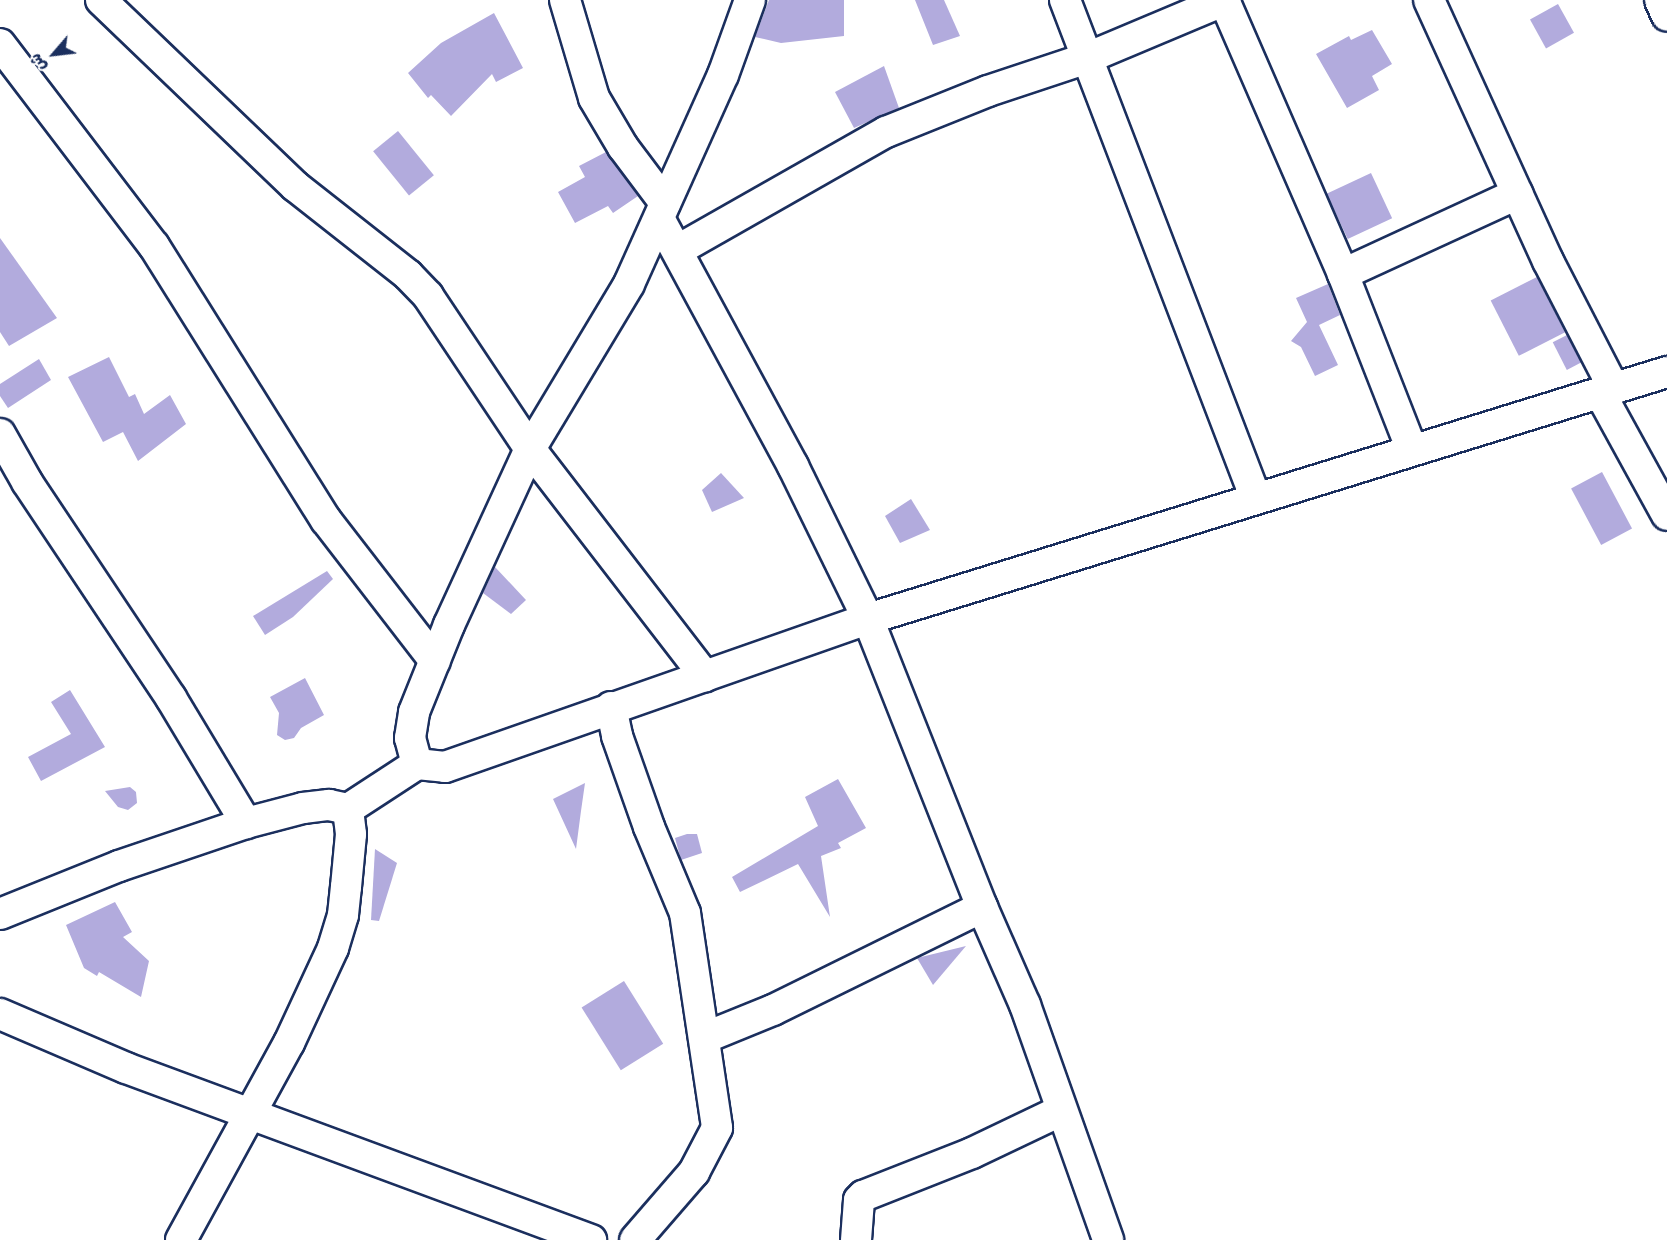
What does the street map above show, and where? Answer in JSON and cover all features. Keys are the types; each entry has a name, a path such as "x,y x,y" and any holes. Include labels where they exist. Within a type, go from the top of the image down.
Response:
{"street":[{"path":"101,0 295,186 408,275 428,296 530,449 705,676"},
{"path":"565,0 594,98 663,211 678,250 788,456 868,619 982,907 1025,1005 1060,1111 1108,1240"},
{"path":"417,764 410,738 414,712 435,661 530,449 629,285 723,75 750,0"},
{"path":"1065,0 1256,499"},
{"path":"678,250 858,145 951,105 1087,58 1225,0 1343,274 1412,450"},
{"path":"1429,0 1607,391 1667,515"},
{"path":"1660,0 1667,16"},
{"path":"0,44 154,246 326,520 435,661"},
{"path":"1343,274 1517,194"},
{"path":"0,914 119,866 246,823 303,808 329,805 348,809 417,764 445,767 611,707 868,619 1667,372"},
{"path":"0,435 33,491 171,698 246,823"},
{"path":"611,707 617,736 645,817 685,913 717,1128 694,1172 635,1240"},
{"path":"181,1240 248,1114 289,1043 333,948 343,915 351,834 348,809"},
{"path":"704,1038 773,1010 982,907"},
{"path":"0,1014 248,1114 591,1240"},
{"path":"856,1240 859,1200 864,1196 972,1153 1060,1111"}],"building":[{"path":"769,0 844,0 844,36 781,43 755,37"},
{"path":"915,0 944,0 960,36 933,45"},
{"path":"1558,4 1574,33 1546,48 1530,20"},
{"path":"494,13 523,68 496,82 492,74 451,116 431,95 428,98 408,73 441,43"},
{"path":"1372,30 1392,64 1372,76 1379,90 1347,108 1316,54 1349,36 1351,40"},
{"path":"884,66 899,108 854,128 835,92"},
{"path":"398,131 434,175 409,195 373,151"},
{"path":"606,152 638,196 613,213 608,206 575,223 558,192 585,177 579,166"},
{"path":"1371,173 1392,218 1348,239 1327,194"},
{"path":"0,238 57,318 9,346 0,332"},
{"path":"1537,277 1565,332 1519,356 1491,301"},
{"path":"1328,284 1340,315 1319,325 1338,365 1315,376 1301,347 1291,341 1307,322 1296,298"},
{"path":"1567,335 1581,363 1567,370 1553,342"},
{"path":"109,357 129,397 135,394 144,414 170,395 186,424 138,461 123,432 103,442 68,377"},
{"path":"39,359 51,380 8,408 0,396 0,384"},
{"path":"1602,472 1632,529 1601,545 1571,488"},
{"path":"721,473 744,498 712,512 702,490"},
{"path":"911,499 930,530 900,543 885,516"},
{"path":"495,567 526,600 511,614 483,593"},
{"path":"327,571 333,579 293,617 265,635 253,616"},
{"path":"305,678 324,715 301,728 294,738 285,740 277,735 279,713 270,697"},
{"path":"70,690 105,747 41,781 28,757 71,734 51,702"},
{"path":"838,779 866,828 838,843 841,848 821,856 830,917 798,864 740,892 732,877 818,826 805,797"},
{"path":"585,783 581,811 576,849 553,799"},
{"path":"130,787 136,792 137,803 128,810 118,807 105,791"},
{"path":"697,834 702,853 681,860 675,838"},
{"path":"375,849 397,863 379,921 371,920"},
{"path":"115,902 132,932 123,937 149,961 141,997 99,972 97,976 84,968 66,925"},
{"path":"966,946 933,985 917,958"},
{"path":"624,981 663,1044 621,1070 582,1007"}]}
